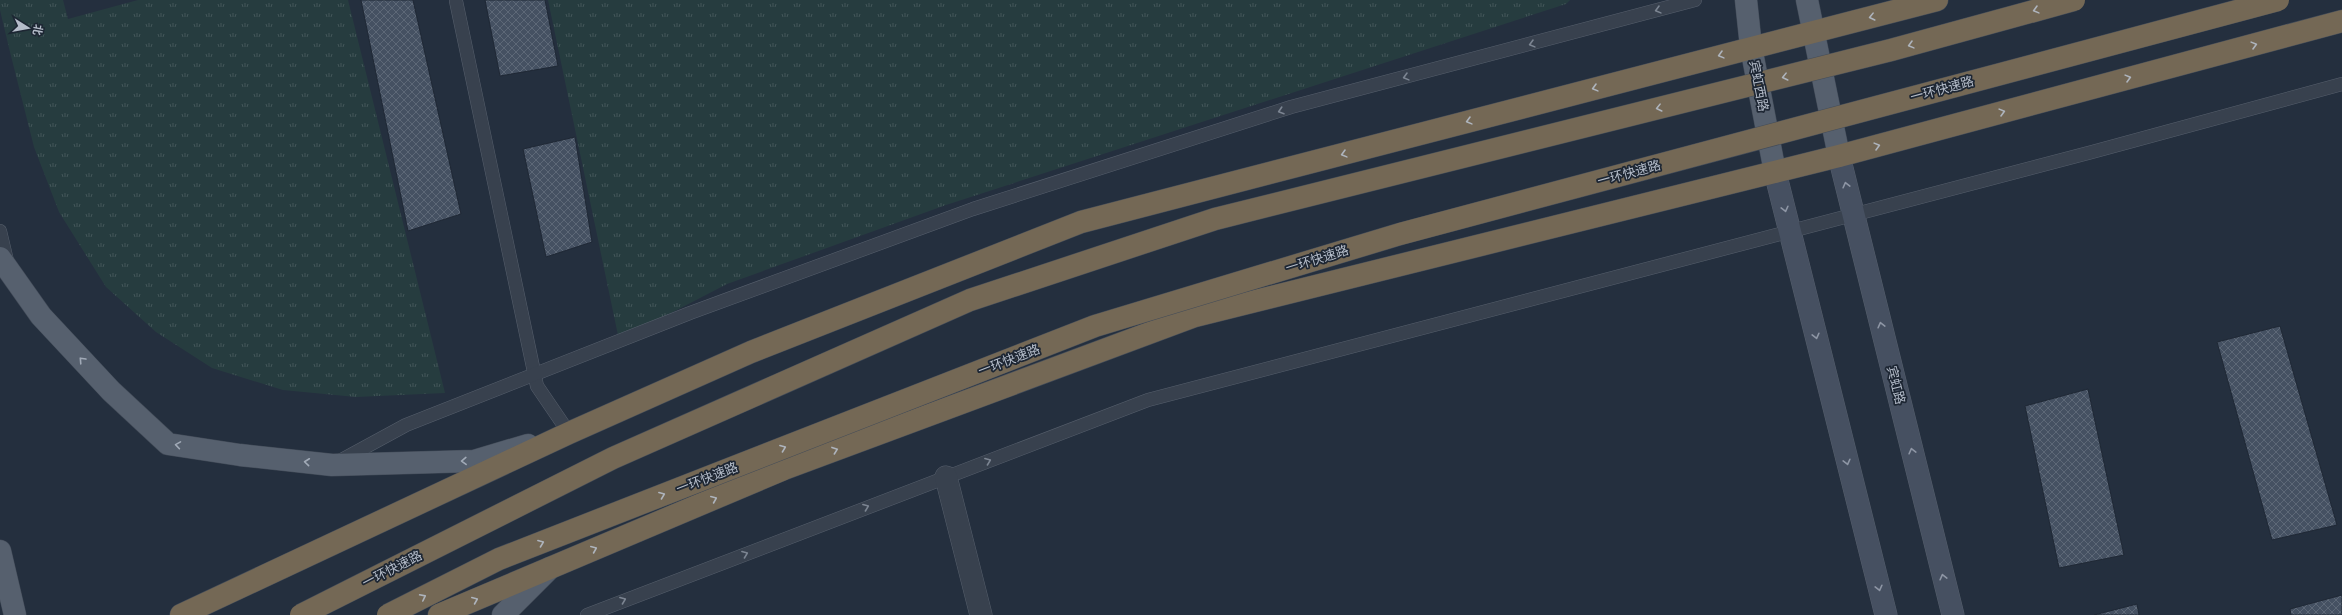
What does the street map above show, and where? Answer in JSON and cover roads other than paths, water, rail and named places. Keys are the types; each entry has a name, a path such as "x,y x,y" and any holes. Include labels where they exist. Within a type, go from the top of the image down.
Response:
{"highway":[{"path":"181,615 569,433 751,352 1081,222 1937,0"},
{"name":"一环快速路","path":"301,615 612,458 970,300 1215,219 1883,52 2074,0"},
{"name":"一环快速路","path":"388,615 498,559 1095,326 1400,234 2278,0"},
{"path":"439,615 784,469 1195,316 1839,156 2342,21"}],"main road":[{"name":"宾虹西路","path":"1746,0 1751,47 1775,172"},
{"path":"1807,0 1839,156"},
{"name":"宾虹路","path":"1839,156 1953,615"},
{"path":"1775,172 1886,615"},
{"path":"4,264 41,316 111,391 168,444 240,455 332,465 474,461 569,433"},
{"path":"0,551 15,615"},
{"path":"503,615 550,568"}],"street":[{"path":"946,477 981,615"}],"lane":[{"path":"332,465 406,426 690,313 981,207 1291,107 1695,0"},
{"path":"456,1 537,386 569,433"},
{"path":"587,615 1148,400 1790,232 2342,84"},
{"path":"0,231 4,264"}]}
